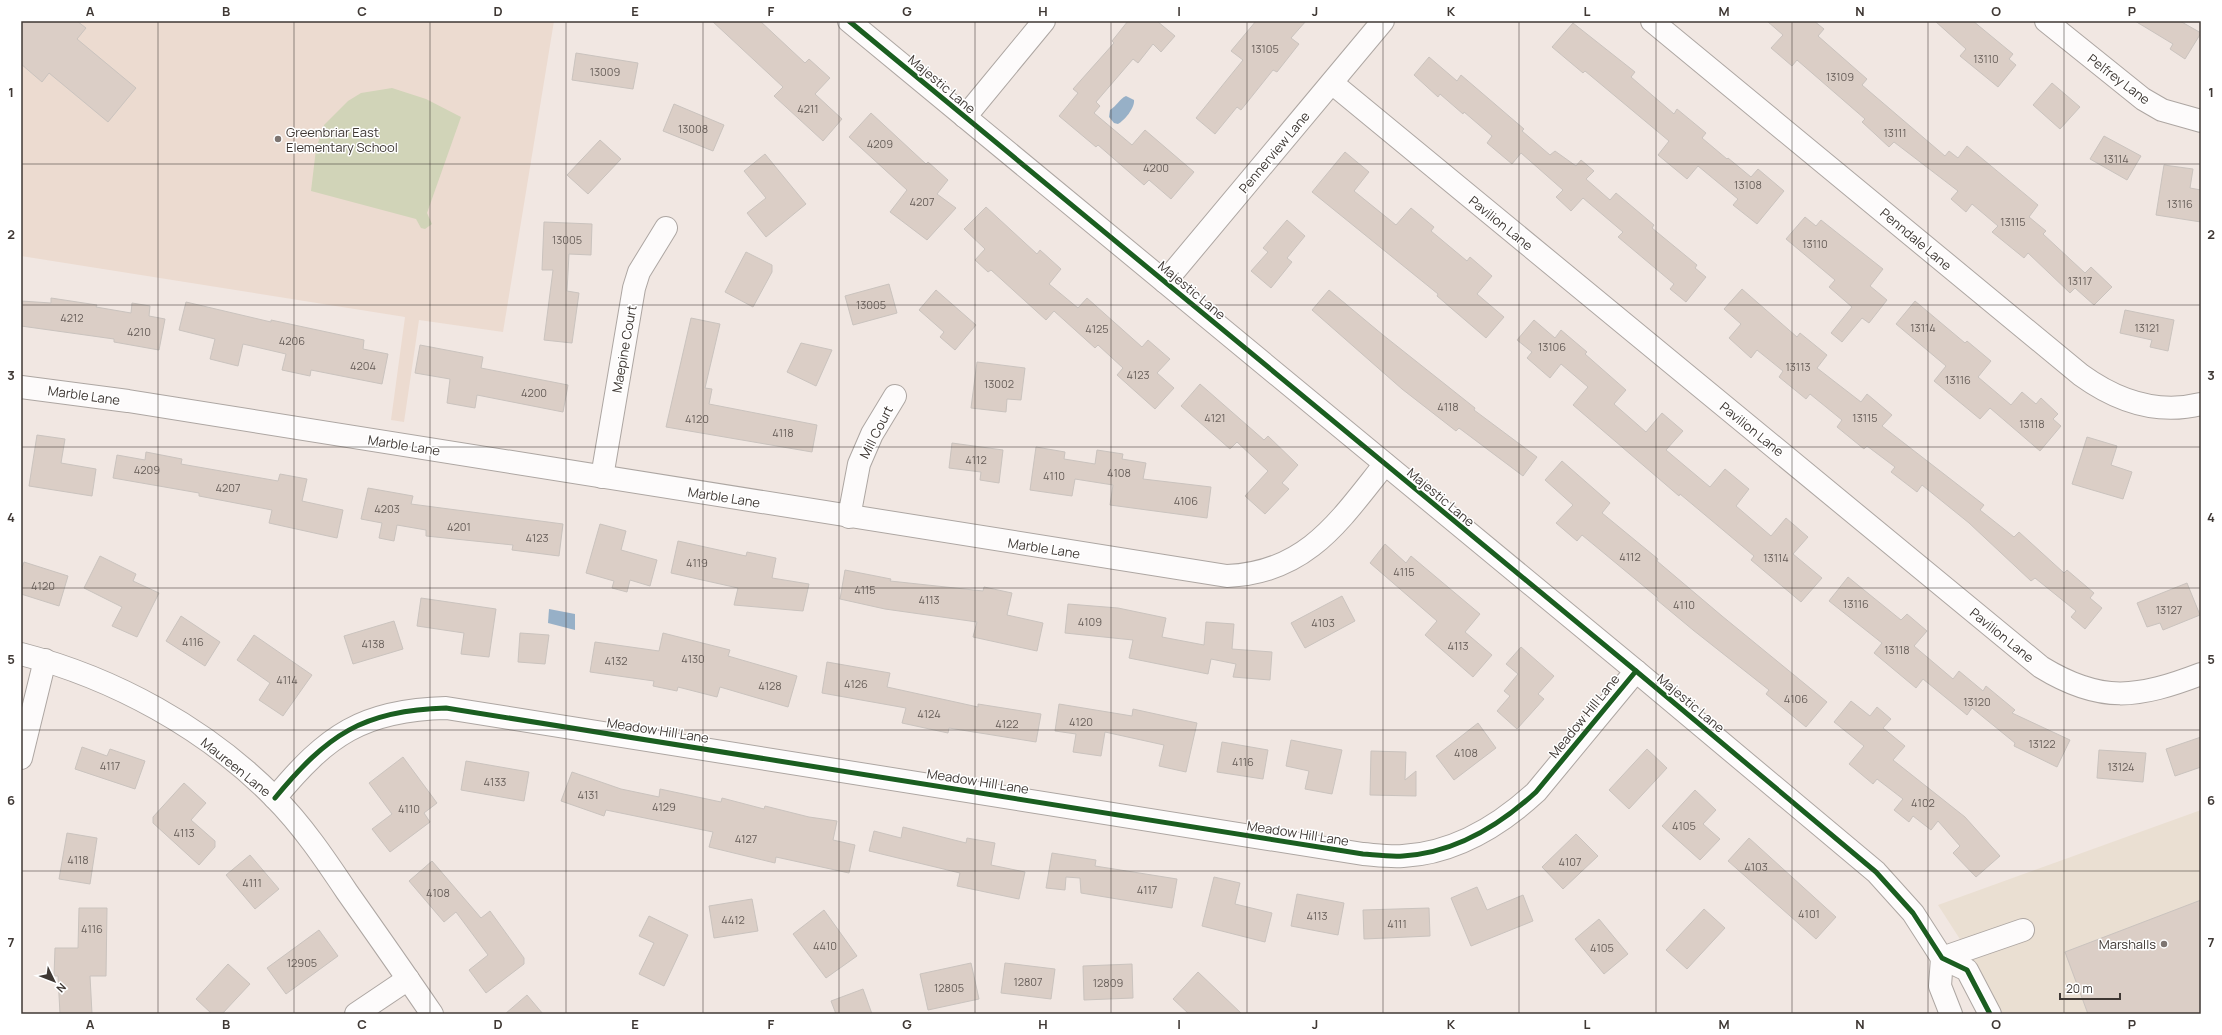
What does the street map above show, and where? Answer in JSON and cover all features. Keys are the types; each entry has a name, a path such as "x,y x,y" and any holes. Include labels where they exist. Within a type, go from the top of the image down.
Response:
{"street":[{"name":"Majestic Lane","path":"849,21 1636,671 1876,872 1913,914 1942,958"},
{"path":"965,117 1044,21"},
{"name":"Pennerview Lane","path":"1165,282 1384,21"},
{"name":"Penndale Lane","path":"1652,21 2081,375 2100,389 2122,399 2144,406 2168,408 2201,404"},
{"name":"Pelfrey Lane","path":"2046,21 2143,99 2162,110 2201,121"},
{"name":"Pavilion Lane","path":"1332,83 2041,667 2060,679 2080,688 2124,694 2154,690 2201,674"},
{"name":"Maepine Court","path":"602,477 634,288 639,272 666,228"},
{"name":"Marble Lane","path":"21,387 128,401 1227,576 1242,576 1283,564 1302,554 1320,541 1385,464"},
{"name":"Mill Court","path":"849,517 859,464 872,434 895,396"},
{"name":"Maureen Lane","path":"21,654 46,660 90,676 164,713 221,751 275,798 313,843 432,1014"},
{"path":"21,758 46,660"},
{"name":"Meadow Hill Lane","path":"275,798 302,765 341,734 373,718 393,712 414,708 446,708 1355,853 1403,856 1430,852 1456,844 1481,833 1517,809 1536,792 1636,671"},
{"path":"1942,958 2023,930"},
{"path":"1942,958 1940,986 1951,1014"},
{"path":"1942,958 1967,970 1990,1014"},
{"path":"356,1014 408,979"}],"shaded area":[{"name":"Greenbriar East Elementary School","path":"21,21 554,21 503,332 419,320 404,422 391,420 405,317 21,256"},
{"path":"2201,810 2201,1014 2003,1014 1981,972 1938,905"}],"green space":[{"path":"392,88 426,99 461,117 427,213 432,224 425,229 421,228 416,219 311,191 316,149 324,125 348,101 361,93"}],"water":[{"path":"1126,96 1134,100 1133,107 1123,120 1118,124 1114,123 1109,117 1110,110"},
{"path":"549,609 575,614 575,630 548,623"}],"building":[{"path":"21,21 77,21 86,28 77,39 136,88 108,122 49,73 42,82 21,64"},
{"path":"712,21 760,21 805,63 809,59 830,78 815,94 842,119 823,141 774,96 783,87"},
{"path":"1128,21 1157,21 1175,36 1161,52 1153,44 1138,63 1133,59 1096,102 1100,106 1094,113 1132,145 1145,130 1194,172 1171,199 1149,180 1144,185 1098,145 1096,147 1059,116 1078,93 1073,89 1114,43 1112,41"},
{"path":"1256,21 1306,21 1291,38 1299,44 1277,72 1273,70 1241,110 1237,107 1215,134 1196,118 1243,60 1231,51"},
{"path":"1767,21 1814,21 1824,29 1818,36 1867,79 1862,85 1945,156 1949,151 1958,158 1967,146 2038,205 2029,217 2046,231 2043,234 2085,273 2091,267 2112,287 2094,305 2075,288 2070,293 2028,253 2024,258 1992,232 1998,226 1972,204 1966,212 1951,199 1958,191 1894,142 1889,147 1862,122 1865,119 1797,60 1792,66 1771,48 1783,35"},
{"path":"1935,21 1973,21 2013,54 2009,59 2016,65 1998,87 1960,56 1966,49"},
{"path":"2135,21 2180,21 2201,33 2185,59 2170,49 2173,44"},
{"path":"1573,23 1635,72 1631,77 1674,114 1677,109 1706,133 1702,138 1727,159 1728,158 1751,177 1758,169 1784,191 1757,224 1733,205 1738,199 1698,166 1687,179 1658,155 1669,141 1585,71 1583,73 1552,47"},
{"path":"576,53 638,63 633,89 572,80"},
{"path":"1429,57 1457,81 1461,75 1524,129 1522,131 1550,155 1555,151 1576,166 1581,160 1594,171 1586,179 1610,200 1616,193 1654,225 1652,228 1697,265 1695,268 1706,277 1686,302 1670,289 1674,284 1618,237 1623,232 1583,198 1571,211 1556,197 1563,190 1521,153 1512,164 1487,143 1492,136 1440,94 1438,97 1414,75"},
{"path":"2052,83 2080,107 2060,129 2033,105"},
{"path":"674,104 724,125 713,151 663,131"},
{"path":"871,113 926,164 928,162 948,180 937,194 956,208 927,240 890,212 907,190 849,137"},
{"path":"2104,136 2141,156 2127,180 2090,159"},
{"path":"600,140 621,159 588,194 567,175"},
{"path":"1345,152 1369,172 1354,191 1396,225 1411,208 1434,227 1431,231 1467,261 1470,257 1492,276 1477,294 1504,317 1486,338 1437,296 1438,294 1312,192"},
{"path":"765,154 806,204 766,237 747,213 766,198 744,171"},
{"path":"2164,165 2193,169 2190,188 2201,190 2201,222 2156,215"},
{"path":"986,207 1037,254 1040,250 1061,269 1049,284 1078,308 1087,298 1142,347 1148,340 1170,359 1157,373 1174,388 1155,409 1117,375 1123,368 1098,345 1095,348 1054,311 1046,320 991,270 988,272 975,260 985,249 964,229"},
{"path":"1805,217 1816,226 1821,220 1883,269 1870,286 1887,300 1869,323 1862,318 1842,342 1831,333 1852,307 1829,287 1835,280 1786,239"},
{"path":"1287,220 1305,236 1287,258 1292,262 1271,288 1251,271 1268,252 1263,248"},
{"path":"544,222 592,224 591,255 569,254 567,291 579,293 572,343 544,340 553,270 542,270"},
{"path":"746,252 772,265 772,272 753,307 725,292"},
{"path":"889,284 897,313 853,325 845,296"},
{"path":"1742,289 1797,337 1800,333 1827,355 1817,368 1861,402 1867,394 1892,415 1882,426 1984,505 1980,510 2014,537 2019,532 2064,573 2067,570 2094,593 2090,598 2102,608 2085,629 2071,617 2076,611 2035,578 2031,581 1969,523 1922,485 1917,492 1891,472 1895,467 1867,446 1864,449 1837,427 1842,420 1810,394 1806,399 1779,377 1783,371 1757,350 1751,358 1729,338 1741,324 1724,309"},
{"path":"936,290 976,325 955,350 940,337 944,332 919,310"},
{"path":"1329,290 1475,408 1474,410 1537,457 1523,476 1459,428 1456,431 1402,389 1312,310"},
{"path":"51,298 97,305 96,307 131,313 132,303 150,306 149,316 165,319 159,350 114,342 114,339 21,326 21,301 51,303"},
{"path":"1915,301 1965,343 1967,341 1991,361 1978,377 2011,405 2022,392 2036,404 2041,398 2058,414 2053,419 2061,426 2040,451 1990,408 1980,419 1934,381 1946,366 1896,324"},
{"path":"186,302 271,322 271,320 364,340 363,349 388,354 382,384 311,370 310,376 282,370 286,354 243,344 238,366 210,359 215,339 179,330"},
{"path":"2125,310 2174,320 2168,351 2150,347 2152,340 2120,333"},
{"path":"691,318 720,324 705,388 712,389 709,404 817,425 812,452 666,427"},
{"path":"1534,320 1555,338 1561,330 1587,352 1585,354 1626,390 1614,404 1646,432 1662,413 1683,431 1666,450 1710,487 1725,469 1749,489 1736,506 1771,536 1786,518 1808,537 1793,554 1822,578 1801,602 1751,560 1754,556 1680,494 1679,496 1573,405 1588,387 1561,364 1550,378 1527,358 1532,352 1517,340"},
{"path":"801,343 832,350 816,386 787,372"},
{"path":"420,345 483,357 481,368 568,385 563,412 477,395 475,408 447,403 450,379 415,373"},
{"path":"977,362 1025,368 1021,400 1007,399 1006,412 971,408"},
{"path":"1200,384 1264,440 1268,436 1298,465 1282,483 1289,489 1265,514 1245,496 1268,471 1237,442 1230,449 1181,406"},
{"path":"37,435 65,439 61,463 96,469 92,496 29,486"},
{"path":"2087,437 2117,446 2111,465 2132,472 2123,499 2072,484"},
{"path":"952,443 1003,450 999,483 980,480 981,472 949,468"},
{"path":"1036,447 1065,452 1064,459 1095,464 1097,450 1123,454 1122,459 1146,463 1143,479 1211,487 1207,518 1110,505 1113,485 1075,479 1072,496 1030,490"},
{"path":"146,452 182,459 181,464 278,481 280,474 307,479 302,501 343,510 337,538 269,523 272,510 199,496 199,493 113,478 117,455 145,460"},
{"path":"1562,461 1610,503 1602,513 1658,559 1657,561 1722,616 1827,702 1806,727 1766,694 1769,690 1693,630 1657,600 1658,598 1582,535 1577,541 1556,523 1573,505 1545,480"},
{"path":"368,488 413,496 411,504 563,524 559,556 512,550 513,545 426,536 426,530 397,525 394,541 379,538 382,523 361,519"},
{"path":"600,524 626,531 621,550 657,560 650,586 630,580 627,592 612,588 614,581 586,573"},
{"path":"678,541 746,556 747,552 776,558 772,578 809,584 803,611 734,605 738,588 671,573"},
{"path":"1385,544 1406,563 1411,556 1480,614 1465,632 1492,655 1473,677 1425,635 1437,621 1370,563"},
{"path":"100,556 136,574 133,581 159,593 137,637 112,626 122,607 84,588"},
{"path":"24,562 68,576 59,606 21,594 21,571"},
{"path":"845,570 891,579 890,581 983,591 984,587 1012,593 1007,615 1043,623 1037,651 973,637 977,622 885,609 840,599"},
{"path":"1848,577 1901,620 1907,614 1927,631 1914,646 1953,679 1959,671 1983,691 1986,686 2015,710 2012,713 2070,740 2057,767 2014,746 2015,743 1972,708 1967,715 1923,679 1916,688 1874,653 1882,643 1829,601"},
{"path":"2187,583 2200,615 2163,630 2160,623 2147,627 2137,603"},
{"path":"1342,596 1355,621 1305,648 1291,623"},
{"path":"421,598 496,609 489,657 461,654 464,633 417,626"},
{"path":"1068,604 1118,608 1166,618 1162,637 1204,645 1206,622 1234,624 1232,649 1272,652 1270,680 1233,677 1236,664 1211,659 1208,674 1129,658 1133,640 1065,633"},
{"path":"181,616 220,642 205,666 166,641"},
{"path":"394,621 403,649 353,664 344,636"},
{"path":"520,633 549,635 545,664 518,662"},
{"path":"663,633 730,650 728,656 797,676 788,707 720,687 717,697 678,687 677,691 653,686 654,681 590,672 595,642 659,651"},
{"path":"254,635 312,675 283,716 259,700 270,683 237,660"},
{"path":"1521,647 1554,676 1538,694 1544,699 1517,729 1497,711 1510,696 1504,691 1518,674 1506,664"},
{"path":"827,662 890,673 887,687 978,707 978,704 1041,714 1036,742 949,728 948,733 902,723 906,708 822,693"},
{"path":"1851,701 1870,716 1877,707 1891,719 1883,728 1905,746 1893,760 1965,817 2000,856 1976,877 1953,853 1960,846 1938,821 1931,830 1913,816 1909,822 1894,810 1903,799 1877,779 1873,784 1849,764 1864,746 1834,722"},
{"path":"1059,704 1132,716 1133,709 1197,723 1186,772 1159,766 1164,745 1105,732 1101,756 1073,752 1076,734 1055,731"},
{"path":"1478,723 1496,748 1454,780 1436,756"},
{"path":"2201,737 2201,767 2175,776 2166,749"},
{"path":"1291,740 1342,750 1332,794 1305,789 1309,771 1286,766"},
{"path":"1222,742 1268,750 1263,779 1217,772"},
{"path":"82,747 107,756 110,749 145,761 135,789 75,769"},
{"path":"1647,749 1667,768 1629,809 1609,790"},
{"path":"2099,750 2146,753 2143,782 2097,778"},
{"path":"1371,751 1406,752 1405,780 1416,771 1416,796 1370,795"},
{"path":"403,757 437,803 424,813 430,822 390,852 372,829 392,814 369,783"},
{"path":"466,761 529,772 524,801 461,790"},
{"path":"572,772 621,789 659,797 660,789 721,802 722,798 764,809 765,806 809,817 837,821 833,840 855,845 849,873 776,857 775,863 709,847 713,832 606,810 604,816 561,801"},
{"path":"184,783 206,803 191,820 215,841 215,847 199,865 153,823 153,817"},
{"path":"1695,790 1716,810 1703,824 1720,839 1700,860 1662,826"},
{"path":"903,827 966,843 967,838 995,843 991,865 1025,872 1019,899 957,886 960,873 869,851 874,831 901,838"},
{"path":"67,833 97,838 90,884 59,879"},
{"path":"1576,834 1598,856 1563,889 1542,867"},
{"path":"1749,838 1836,917 1816,939 1728,861"},
{"path":"1052,853 1096,860 1095,866 1177,879 1172,908 1081,893 1080,878 1066,877 1065,890 1046,888"},
{"path":"250,855 279,889 255,909 226,875"},
{"path":"432,861 481,918 490,911 524,958 524,964 486,993 469,970 488,955 456,912 444,922 409,881"},
{"path":"1214,877 1240,883 1235,904 1272,913 1265,942 1202,926"},
{"path":"1477,887 1487,910 1523,895 1533,921 1471,946 1451,898"},
{"path":"1297,894 1344,903 1338,935 1291,926"},
{"path":"752,899 758,931 714,938 709,906"},
{"path":"2201,900 2201,1014 2088,1014 2065,952"},
{"path":"79,908 107,908 106,976 90,976 92,1014 60,1014 58,976 54,976 55,948 78,948"},
{"path":"1429,908 1430,936 1364,939 1363,910"},
{"path":"1704,909 1725,928 1687,969 1666,950"},
{"path":"824,910 857,956 826,978 793,934"},
{"path":"649,916 688,935 664,986 639,974 654,943 639,936"},
{"path":"1599,919 1628,954 1604,974 1575,939"},
{"path":"319,930 338,956 286,994 267,968"},
{"path":"971,963 979,999 928,1010 920,974"},
{"path":"1005,963 1055,969 1051,999 1001,993"},
{"path":"228,964 250,984 222,1014 212,1014 196,999"},
{"path":"1132,964 1133,998 1084,1000 1083,966"},
{"path":"1198,972 1242,1014 1189,1014 1173,999"},
{"path":"863,989 872,1014 836,1014 831,1001"},
{"path":"527,995 543,1014 505,1014"}],"cycle path":[{"path":"849,21 1636,671 1876,872 1913,913 1942,958 1967,970 1990,1014"},
{"path":"275,798 312,758 330,742 349,730 369,721 392,714 417,710 446,708 1363,854 1403,856 1441,850 1475,836 1507,816 1536,792 1636,671"}],"place":[{"name":"Greenbriar East Elementary School","path":"278,139"},
{"name":"Marshalls","path":"2164,944"}]}
